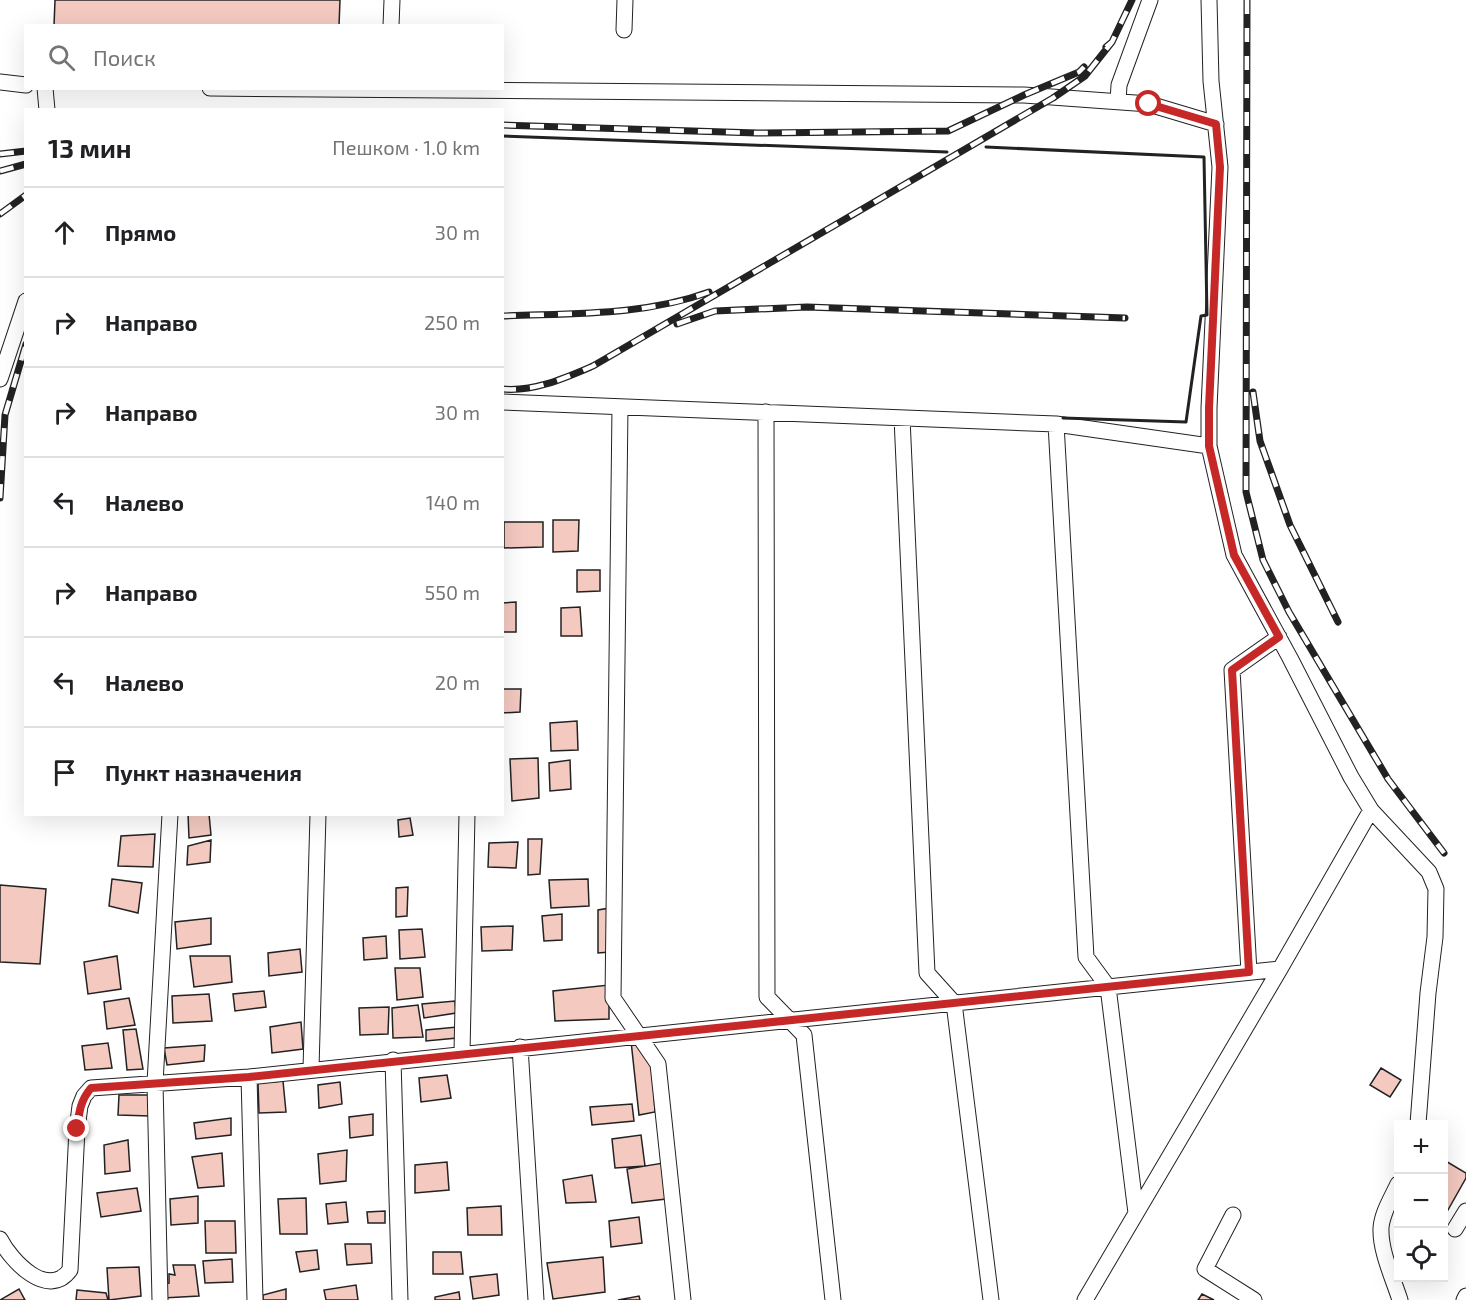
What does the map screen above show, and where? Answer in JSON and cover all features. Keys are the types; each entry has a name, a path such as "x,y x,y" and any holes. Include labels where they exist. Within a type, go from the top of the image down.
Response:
{"street":[{"path":"391,24 392,0"},
{"path":"624,30 625,0"},
{"path":"1118,102 1119,86 1150,0"},
{"path":"1209,0 1211,81 1220,167 1209,446 1234,555 1351,777 1371,810 1429,872 1436,889 1435,937 1428,993 1418,1120"},
{"path":"0,82 24,85"},
{"path":"45,90 47,108"},
{"path":"493,90 1024,95 1149,104 1216,124"},
{"path":"0,379 24,308"},
{"path":"504,402 1056,424 1209,446"},
{"path":"620,406 613,998 658,1064 683,1300"},
{"path":"766,412 767,997 804,1035 832,1300"},
{"path":"902,418 927,973 954,1003 991,1300"},
{"path":"1056,424 1086,957 1108,987 1136,1213"},
{"path":"1249,972 1232,670 1279,637"},
{"path":"1085,1300 1371,810"},
{"path":"160,1300 155,1083 170,816"},
{"path":"311,1069 318,816"},
{"path":"462,1053 467,816"},
{"path":"0,1239 6,1251 32,1275 45,1282 51,1283 65,1278 70,1270 77,1129 80,1106 84,1096 91,1088 249,1077 393,1060 1280,969"},
{"path":"520,1047 536,1300"},
{"path":"393,1060 400,1300"},
{"path":"249,1077 255,1300"},
{"path":"1394,1193 1381,1227 1384,1250 1400,1300"},
{"path":"1455,1229 1466,1211"},
{"path":"1233,1215 1205,1269 1254,1300"}],"building":[{"path":"55,0 340,0 339,24 54,24"},
{"path":"553,520 579,520 578,551 553,552"},
{"path":"504,522 543,522 543,547 504,548"},
{"path":"577,570 600,570 600,591 577,592"},
{"path":"516,602 516,632 504,632 504,603"},
{"path":"580,607 582,636 561,636 561,608"},
{"path":"504,689 521,689 520,712 504,713"},
{"path":"577,721 578,750 551,751 550,723"},
{"path":"538,758 539,798 512,801 510,759"},
{"path":"570,760 571,789 550,791 549,763"},
{"path":"188,816 209,816 211,835 189,838"},
{"path":"410,818 413,835 399,837 398,820"},
{"path":"155,834 153,867 118,866 121,836"},
{"path":"528,839 542,839 540,874 528,875"},
{"path":"211,840 210,862 187,865 188,846"},
{"path":"518,842 516,868 488,867 489,843"},
{"path":"112,879 142,883 138,913 109,906"},
{"path":"588,879 589,906 551,908 549,880"},
{"path":"0,885 46,889 40,964 0,962"},
{"path":"408,887 407,916 396,917 396,888"},
{"path":"610,908 610,952 598,953 598,910"},
{"path":"562,914 562,940 544,941 542,916"},
{"path":"211,918 211,944 177,949 175,922"},
{"path":"513,926 512,950 482,951 481,927"},
{"path":"422,929 425,957 400,959 399,930"},
{"path":"386,936 387,958 364,960 363,938"},
{"path":"300,949 302,972 269,976 268,953"},
{"path":"117,956 121,989 88,994 84,962"},
{"path":"190,956 230,956 232,982 194,987"},
{"path":"395,968 420,968 423,997 397,1000"},
{"path":"609,985 609,1019 555,1021 553,991"},
{"path":"264,991 266,1007 235,1011 233,994"},
{"path":"209,994 212,1021 173,1023 172,996"},
{"path":"129,998 135,1025 107,1029 104,1002"},
{"path":"455,1001 456,1013 424,1018 422,1004"},
{"path":"418,1005 423,1037 393,1038 392,1008"},
{"path":"389,1007 388,1034 360,1035 359,1008"},
{"path":"301,1022 303,1049 272,1053 270,1027"},
{"path":"457,1027 457,1038 426,1041 426,1030"},
{"path":"136,1029 143,1069 127,1070 123,1030"},
{"path":"631,1041 639,1041 652,1063 655,1112 639,1115"},
{"path":"108,1043 112,1068 85,1070 82,1046"},
{"path":"205,1045 204,1061 167,1065 164,1048"},
{"path":"1381,1068 1401,1080 1390,1097 1370,1085"},
{"path":"447,1075 451,1098 421,1102 419,1078"},
{"path":"283,1081 286,1112 259,1113 258,1083"},
{"path":"340,1082 342,1104 319,1108 318,1085"},
{"path":"119,1095 151,1095 150,1116 118,1115"},
{"path":"632,1104 634,1121 592,1125 590,1107"},
{"path":"373,1114 373,1135 350,1138 349,1117"},
{"path":"231,1118 231,1135 196,1139 194,1123"},
{"path":"641,1135 645,1166 615,1168 612,1139"},
{"path":"128,1140 130,1171 105,1174 104,1145"},
{"path":"347,1150 346,1181 320,1184 318,1154"},
{"path":"222,1153 224,1186 198,1188 192,1157"},
{"path":"447,1162 449,1190 415,1193 415,1165"},
{"path":"1448,1162 1466,1173 1466,1178 1448,1210"},
{"path":"663,1163 666,1199 632,1203 627,1169"},
{"path":"592,1175 596,1202 566,1203 563,1180"},
{"path":"137,1188 141,1211 101,1217 97,1193"},
{"path":"198,1196 198,1223 171,1225 170,1199"},
{"path":"306,1198 307,1234 280,1234 278,1199"},
{"path":"346,1202 348,1222 328,1224 326,1204"},
{"path":"501,1206 502,1235 468,1235 467,1208"},
{"path":"385,1211 385,1223 368,1223 367,1212"},
{"path":"639,1217 642,1243 611,1247 609,1221"},
{"path":"205,1221 235,1221 236,1253 206,1253"},
{"path":"345,1244 371,1244 372,1263 347,1265"},
{"path":"317,1250 319,1269 300,1272 296,1252"},
{"path":"433,1252 461,1252 463,1274 433,1274"},
{"path":"603,1257 605,1292 553,1299 547,1263"},
{"path":"232,1259 233,1282 205,1283 203,1261"},
{"path":"173,1265 195,1265 199,1296 163,1298 162,1284 169,1283 169,1274 175,1275"},
{"path":"139,1267 141,1296 109,1300 107,1268"},
{"path":"497,1274 499,1295 473,1299 470,1277"},
{"path":"356,1285 358,1300 326,1300 324,1290"},
{"path":"19,1289 25,1300 0,1300"},
{"path":"286,1289 286,1300 263,1300 263,1295"},
{"path":"77,1290 106,1293 108,1300 76,1300"},
{"path":"459,1292 460,1300 435,1300 435,1297"},
{"path":"1202,1294 1214,1300 1198,1300"},
{"path":"639,1296 640,1300 618,1300"}],"railway":[{"path":"1106,47 1112,42 1132,0"},
{"path":"1247,0 1246,492 1263,560 1289,612 1388,779 1444,853"},
{"path":"504,389 537,386 593,366 1053,98 1085,76 1112,42"},
{"path":"504,125 757,133 948,131 1079,72 1084,67"},
{"path":"0,154 24,151"},
{"path":"0,171 24,165"},
{"path":"0,214 24,196"},
{"path":"504,316 633,309 684,300 709,292"},
{"path":"677,324 715,311 807,307 1125,318"},
{"path":"0,498 5,415 24,351"},
{"path":"1253,392 1260,441 1290,525 1338,622"}],"wall":[{"path":"504,136 947,152"},
{"path":"986,147 1204,157 1207,315 1201,316 1186,422 1063,418"}],"route":[{"path":"77,1129 80,1106 84,1096 91,1088 249,1077 393,1060 1249,972 1232,670 1279,637 1234,555 1209,446 1220,167 1216,124 1149,104"}]}
